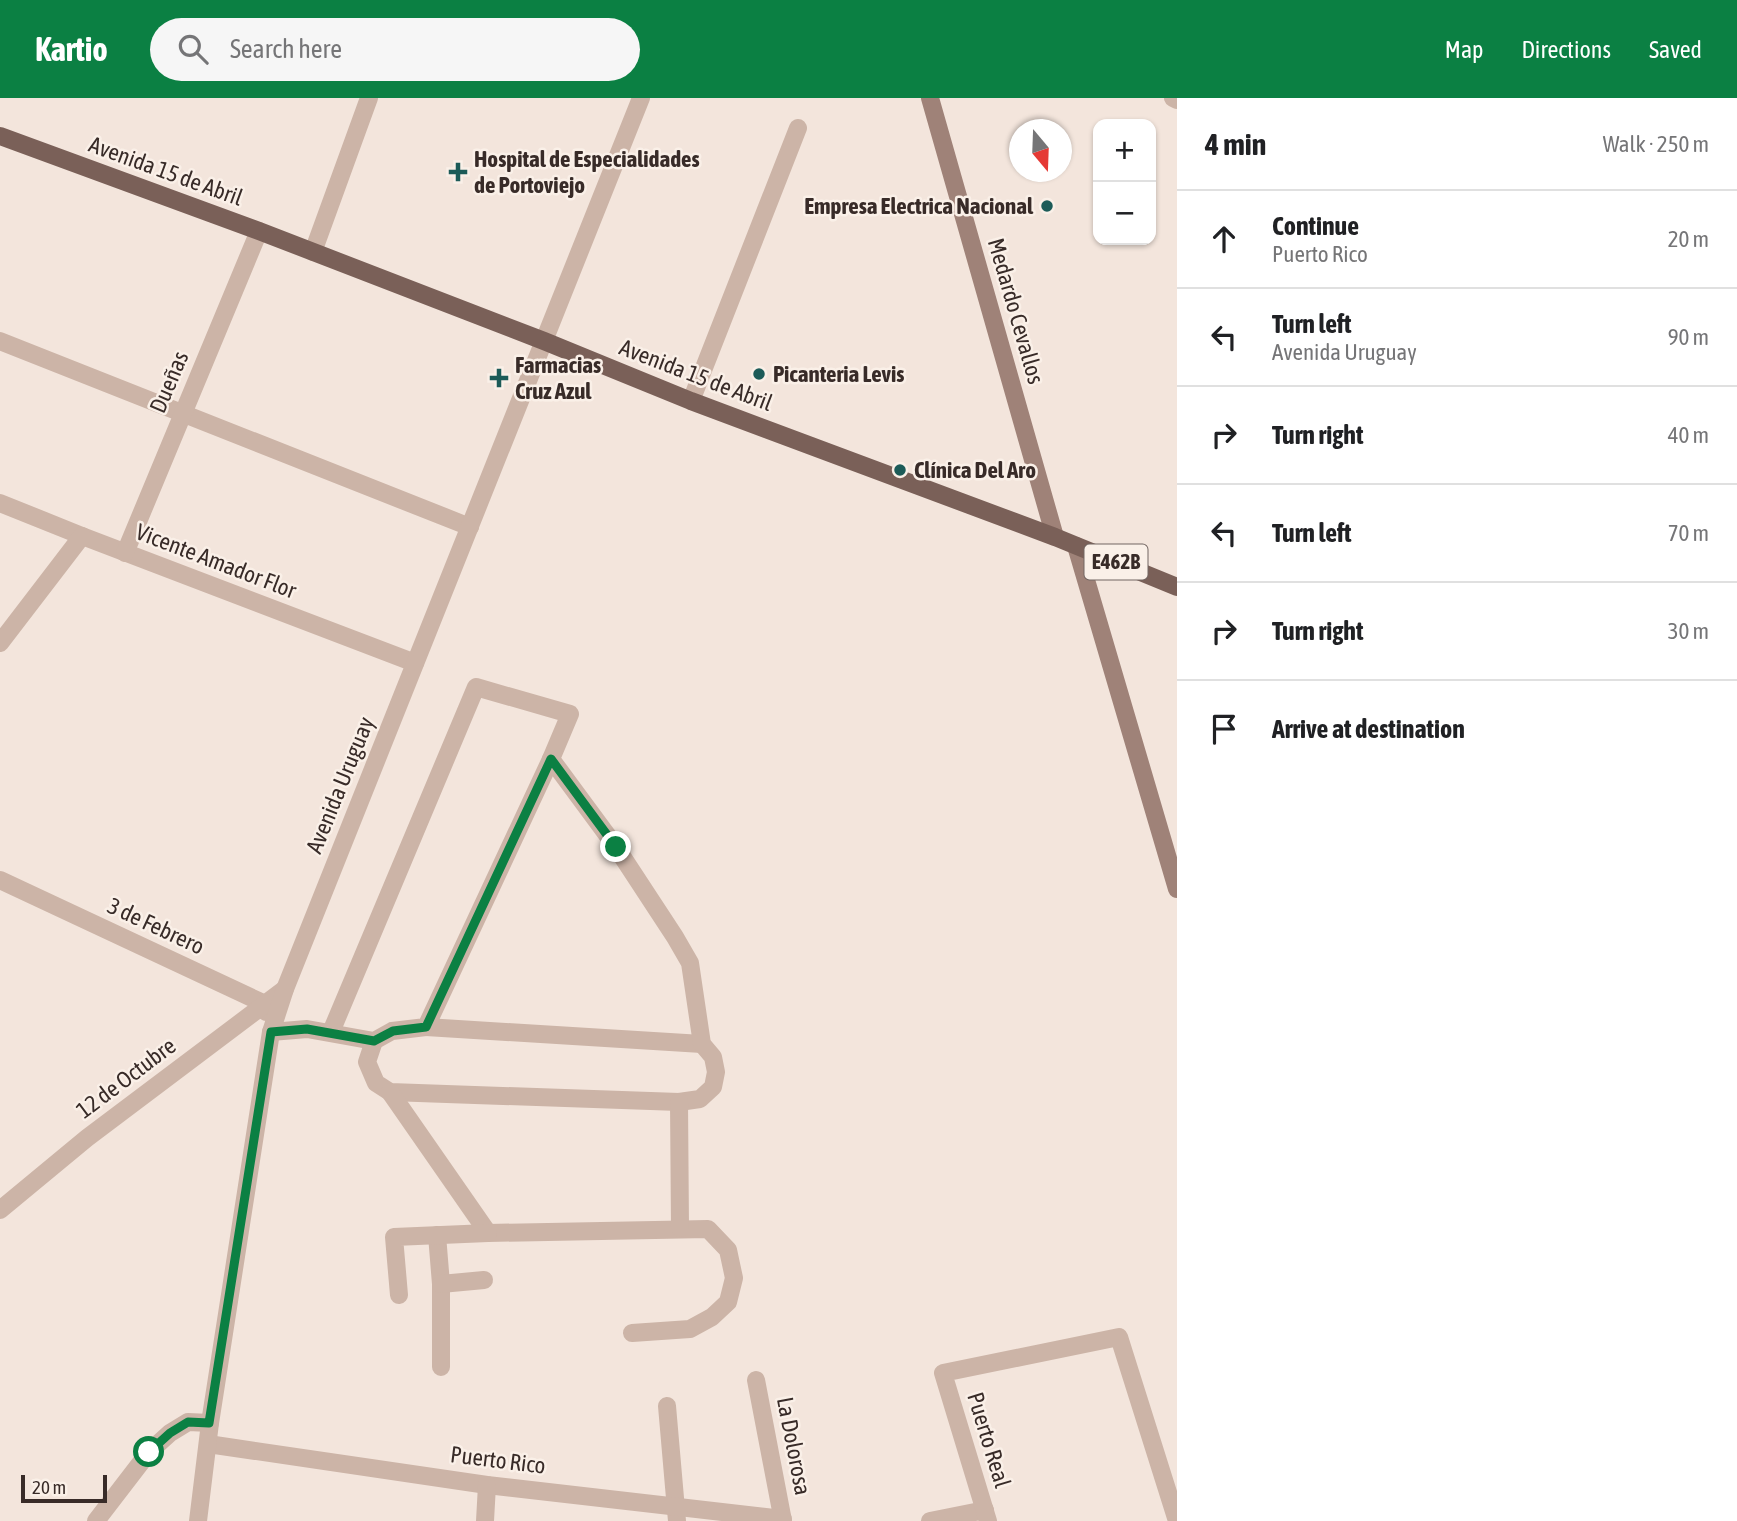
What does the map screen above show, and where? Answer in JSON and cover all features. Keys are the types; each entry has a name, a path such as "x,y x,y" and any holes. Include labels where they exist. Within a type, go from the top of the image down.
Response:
{"main road":[{"name":"Avenida 15 de Abril","path":"0,136 313,252 691,401 1055,537 1177,587"}],"street":[{"path":"313,252 369,98"},
{"name":"Avenida Uruguay","path":"198,1521 209,1423 271,1032 285,989 641,98"},
{"name":"Medardo Cevallos","path":"930,98 1055,537"},
{"path":"691,401 798,128"},
{"name":"Dueñas","path":"125,553 258,231"},
{"path":"0,341 470,527"},
{"name":"Vicente Amador Flor","path":"0,503 415,663"},
{"path":"0,643 82,536"},
{"path":"1076,546 1177,889"},
{"path":"331,1032 476,687 570,714 426,1027"},
{"path":"390,1092 679,1102 700,1099 713,1087 716,1072 713,1057 702,1044 690,963 616,847 551,759"},
{"name":"3 de Febrero","path":"0,880 265,1004"},
{"name":"12 de Octubre","path":"0,1210 87,1138 285,989"},
{"path":"265,1004 271,1032 307,1029 374,1041 393,1031 426,1027 702,1044"},
{"path":"374,1041 367,1062 376,1083 390,1092 488,1233"},
{"path":"679,1102 680,1228"},
{"path":"399,1295 394,1237 708,1229 728,1250 734,1278 728,1302 712,1318 690,1329 632,1333"},
{"path":"437,1235 441,1367"},
{"path":"440,1284 484,1280"},
{"name":"Puerto Real","path":"986,1516 943,1373 1119,1337 1177,1521"},
{"name":"La Dolorosa","path":"756,1380 783,1520"},
{"path":"667,1406 677,1514"},
{"path":"96,1521 156,1445 188,1422 209,1423"},
{"name":"Puerto Rico","path":"208,1444 677,1514 783,1520"},
{"path":"485,1521 487,1485"},
{"path":"930,1521 986,1516"}],"place":[{"name":"Hospital de Especialidades de Portoviejo","path":"458,172"},
{"name":"Empresa Electrica Nacional","path":"1047,206"},
{"name":"Picanteria Levis","path":"759,374"},
{"name":"Farmacias Cruz Azul","path":"499,378"},
{"name":"Clínica Del Aro","path":"900,470"}],"route":[{"path":"149,1452 170,1433 188,1422 209,1423 271,1032 307,1029 374,1041 393,1031 426,1027 551,759 616,847"}]}
